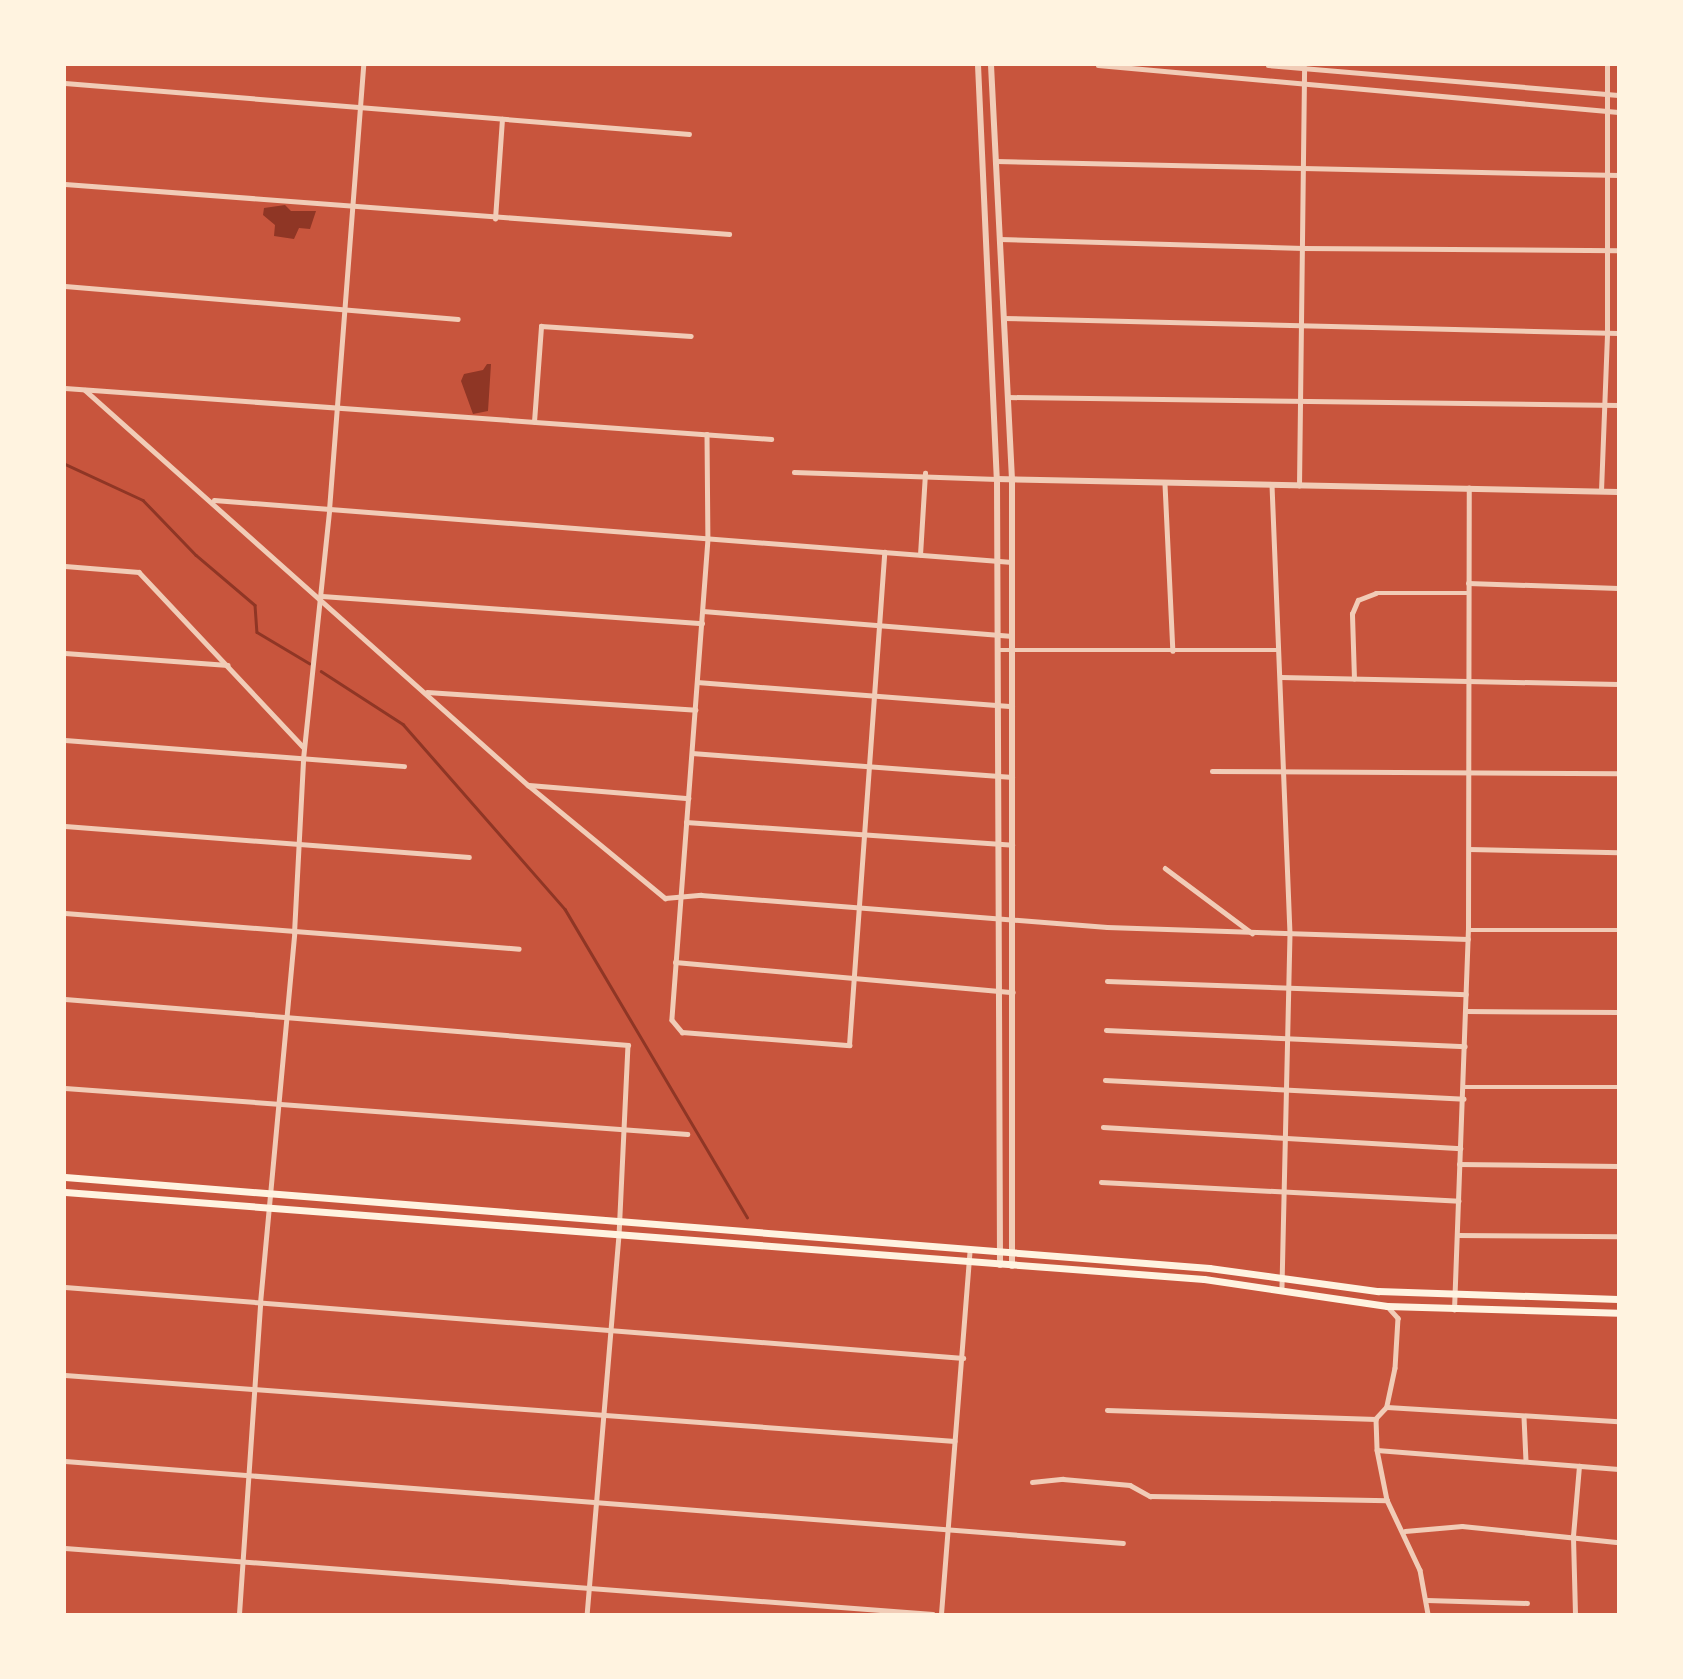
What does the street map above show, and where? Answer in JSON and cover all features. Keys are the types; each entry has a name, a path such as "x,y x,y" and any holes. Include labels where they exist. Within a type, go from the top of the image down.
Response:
{"main road":[{"path":"65,1177 1012,1252 1455,1297 1618,1299"},
{"path":"65,1192 970,1264 1204,1279 1387,1306 1454,1311 1618,1313"}],"street":[{"path":"239,1614 257,1391 260,1303 271,1208 294,933 303,759 329,510 363,65"},
{"path":"978,65 997,479 1000,1265"},
{"path":"991,65 1012,479 1012,1266"},
{"path":"1098,65 1618,112"},
{"path":"1268,65 1618,95"},
{"path":"1601,491 1608,250 1606,65"},
{"path":"1299,486 1304,68"},
{"path":"65,83 689,134"},
{"path":"495,219 502,119"},
{"path":"995,161 1618,175"},
{"path":"65,184 352,209 729,234"},
{"path":"999,239 1303,248 1618,250"},
{"path":"65,286 458,319"},
{"path":"1003,318 1301,328 1618,333"},
{"path":"534,422 541,326 691,336"},
{"path":"65,388 771,439"},
{"path":"85,390 321,596 528,785 665,898 681,900 701,895 1014,921 1252,933 1468,939"},
{"path":"1007,397 1300,403 1618,405"},
{"path":"707,434 708,539 672,1020 682,1032 849,1045 884,552"},
{"path":"794,471 925,473 997,479 1165,484 1618,492"},
{"path":"920,555 925,473"},
{"path":"1165,484 1173,651"},
{"path":"1272,485 1290,934 1282,1291"},
{"path":"1454,1311 1468,939 1469,488"},
{"path":"212,500 1012,562"},
{"path":"65,566 139,572 305,749"},
{"path":"1468,583 1618,588"},
{"path":"1354,679 1352,614 1358,600 1376,593 1468,593"},
{"path":"321,596 702,623"},
{"path":"703,611 1012,636"},
{"path":"998,650 1279,650"},
{"path":"65,653 229,665"},
{"path":"1281,677 1618,684"},
{"path":"697,682 1012,706"},
{"path":"427,692 695,710"},
{"path":"65,740 404,766"},
{"path":"692,753 1013,777"},
{"path":"1212,771 1618,773"},
{"path":"528,785 688,798"},
{"path":"686,822 864,837 1013,845"},
{"path":"65,826 468,857"},
{"path":"1469,849 1618,852"},
{"path":"1165,869 1252,933"},
{"path":"65,913 519,949"},
{"path":"1468,930 1618,930"},
{"path":"675,962 1013,992"},
{"path":"1107,981 1466,994"},
{"path":"65,999 628,1045 619,1236 587,1614"},
{"path":"1466,1011 1618,1012"},
{"path":"1106,1030 1465,1046"},
{"path":"1105,1080 1288,1087 1463,1099"},
{"path":"1463,1087 1618,1087"},
{"path":"65,1088 687,1134"},
{"path":"1104,1127 1460,1149"},
{"path":"1459,1164 1618,1166"},
{"path":"1101,1182 1458,1201"},
{"path":"1457,1235 1618,1236"},
{"path":"941,1614 971,1250"},
{"path":"65,1287 963,1358"},
{"path":"1387,1306 1398,1318 1387,1407 1376,1419 1377,1450 1387,1500 1405,1531 1427,1600 1428,1614"},
{"path":"65,1375 955,1441"},
{"path":"1387,1407 1618,1421"},
{"path":"1107,1410 1376,1419"},
{"path":"1524,1417 1526,1461"},
{"path":"1377,1450 1618,1469"},
{"path":"65,1461 1123,1543"},
{"path":"1575,1614 1573,1536 1579,1466"},
{"path":"1032,1482 1063,1479 1130,1485 1150,1496 1387,1500"},
{"path":"1405,1531 1462,1526 1618,1542"},
{"path":"65,1548 932,1614"},
{"path":"1427,1600 1527,1603"}],"shaded area":[{"path":"285,205 291,211 316,211 310,229 299,228 294,239 274,236 275,225 263,215 264,208"},
{"path":"487,364 491,364 488,411 473,414 461,381 464,374 483,370"}],"waterway":[{"path":"65,464 143,500 196,555 255,605 257,632 309,663"},
{"path":"321,671 403,724 565,909 747,1217"}]}
